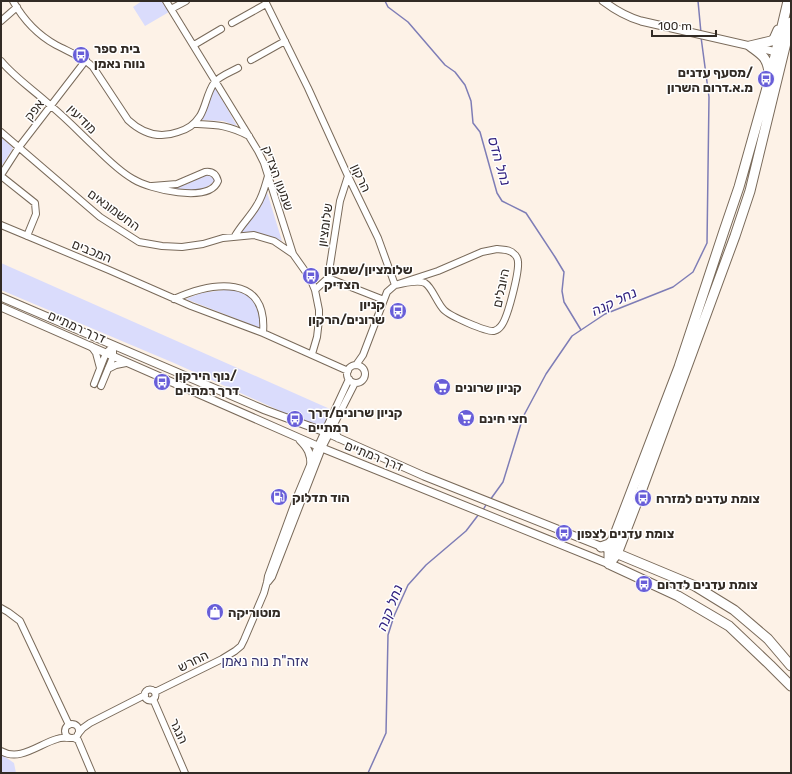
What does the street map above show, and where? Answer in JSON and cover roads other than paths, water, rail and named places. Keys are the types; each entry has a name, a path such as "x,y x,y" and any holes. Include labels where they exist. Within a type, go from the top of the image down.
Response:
{"highway":[{"path":"638,562 626,550 624,542 625,532 645,482 735,236 750,190 787,21 788,1"},
{"path":"750,46 774,39 787,21"},
{"path":"750,46 767,60 770,77"},
{"path":"780,52 770,77 739,187 689,338 613,540 609,544 609,564 678,596 729,626 770,664 791,686"},
{"path":"609,550 625,532"},
{"path":"609,550 696,586 734,610 768,639 791,666"}],"main road":[{"path":"603,1 630,18 780,52"},
{"name":"דרך רמתיים","path":"1,297 265,410 326,430 334,431 338,438 390,461 609,550"},
{"name":"דרך רמתיים","path":"1,307 320,447 609,564"},
{"path":"295,436 309,451 311,455 311,465"}],"street":[{"path":"13,1 34,28 46,39 86,60 93,67 122,112 134,126 154,135 165,136 188,129 195,124 201,114 208,94 215,81 238,68"},
{"name":"שמעון הצדיק","path":"166,1 258,151 268,176 293,254 303,267 315,290 319,310 319,320 318,338 312,354"},
{"path":"171,9 186,1"},
{"path":"232,23 265,2"},
{"name":"הרקון","path":"265,2 308,88 378,238 395,285"},
{"path":"1,21 17,7"},
{"path":"194,45 221,29"},
{"path":"251,60 285,41"},
{"name":"אפק","path":"1,176 19,147 86,60"},
{"name":"מודיעין","path":"1,61 51,105 113,164 133,180 152,186 176,193 187,194 206,191 214,187 218,181 214,173 206,172 177,184 152,186"},
{"path":"195,124 216,125 233,128 249,137"},
{"name":"החשמונאים","path":"1,132 100,217 139,242 162,246 182,247 203,244 235,236 254,235 274,241 293,254"},
{"path":"1,176 35,203 36,214 27,236"},
{"path":"235,236 257,206 263,194 268,176"},
{"name":"שלומציון","path":"328,278 340,201 348,176"},
{"name":"המכבים","path":"1,225 219,317 263,333 348,371"},
{"name":"היובלים","path":"497,249 510,251 515,255 518,261 513,294 506,318 502,326 497,330 491,331 474,325 444,310 436,300 430,287 424,282 395,285 490,250 497,249"},
{"path":"315,290 328,278 384,300"},
{"path":"359,366 387,292 395,285"},
{"path":"174,298 208,287 224,286 242,289 249,292 259,303 264,319 263,333"},
{"path":"101,386 108,369 113,345"},
{"path":"91,346 96,353 100,369"},
{"path":"94,384 100,369 110,355"},
{"path":"108,369 116,364 126,363"},
{"path":"320,447 349,379 348,371 350,367 359,366"},
{"path":"326,430 355,382 360,381 364,377 364,372 359,366"},
{"path":"349,379 355,382"},
{"name":"החרש","path":"155,692 222,659 238,648 244,640 267,582 298,494 320,447"},
{"name":"החרש","path":"267,582 272,577 320,447"},
{"path":"1,608 20,621 72,724 79,729 74,736"},
{"path":"1,751 10,755 18,754 59,738 74,736 90,723 145,695 149,689 155,692 153,699 147,699 145,695"},
{"name":"הנגר","path":"153,699 185,773"},
{"path":"59,738 72,724 90,723"},
{"path":"65,730 66,735 74,736 78,740 92,773"}],"waterway":[{"name":"נחל הדס","path":"385,1 388,7 408,22 445,65 455,72 465,85 471,101 473,123 480,132 497,193 502,201 526,213 555,257 564,272 562,291 564,302 581,330"},
{"name":"נחל קנה","path":"698,1 701,33"},
{"name":"נחל קנה","path":"490,500 503,482 523,417 546,374 572,336 605,314 673,287 693,272 707,243 709,97 701,37"},
{"name":"נחל קנה","path":"483,510 487,503"},
{"name":"נחל קנה","path":"368,773 386,733 388,635 394,616 408,585 426,565 466,531 479,514"}],"place":[{"name":"בית ספר נווה נאמן","path":"81,55"},
{"name":"מסעף עדנים/ מ.א.דרום השרון","path":"766,79"},
{"name":"שלומציון/שמעון הצדיק","path":"311,276"},
{"name":"קניון שרונים/הרקון","path":"398,311"},
{"name":"נוף הירקון/ דרך רמתיים","path":"162,382"},
{"name":"קניון שרונים","path":"442,387"},
{"name":"חצי חינם","path":"466,418"},
{"name":"קניון שרונים/דרך רמתיים","path":"295,419"},
{"name":"הוד תדלוק","path":"279,497"},
{"name":"צומת עדנים למזרח","path":"643,498"},
{"name":"צומת עדנים לצפון","path":"564,533"},
{"name":"צומת עדנים לדרום","path":"644,584"},
{"name":"מוטוריקה","path":"215,612"}],"district":[{"name":"אזה\"ת נוה נאמן","path":"265,661"}]}
